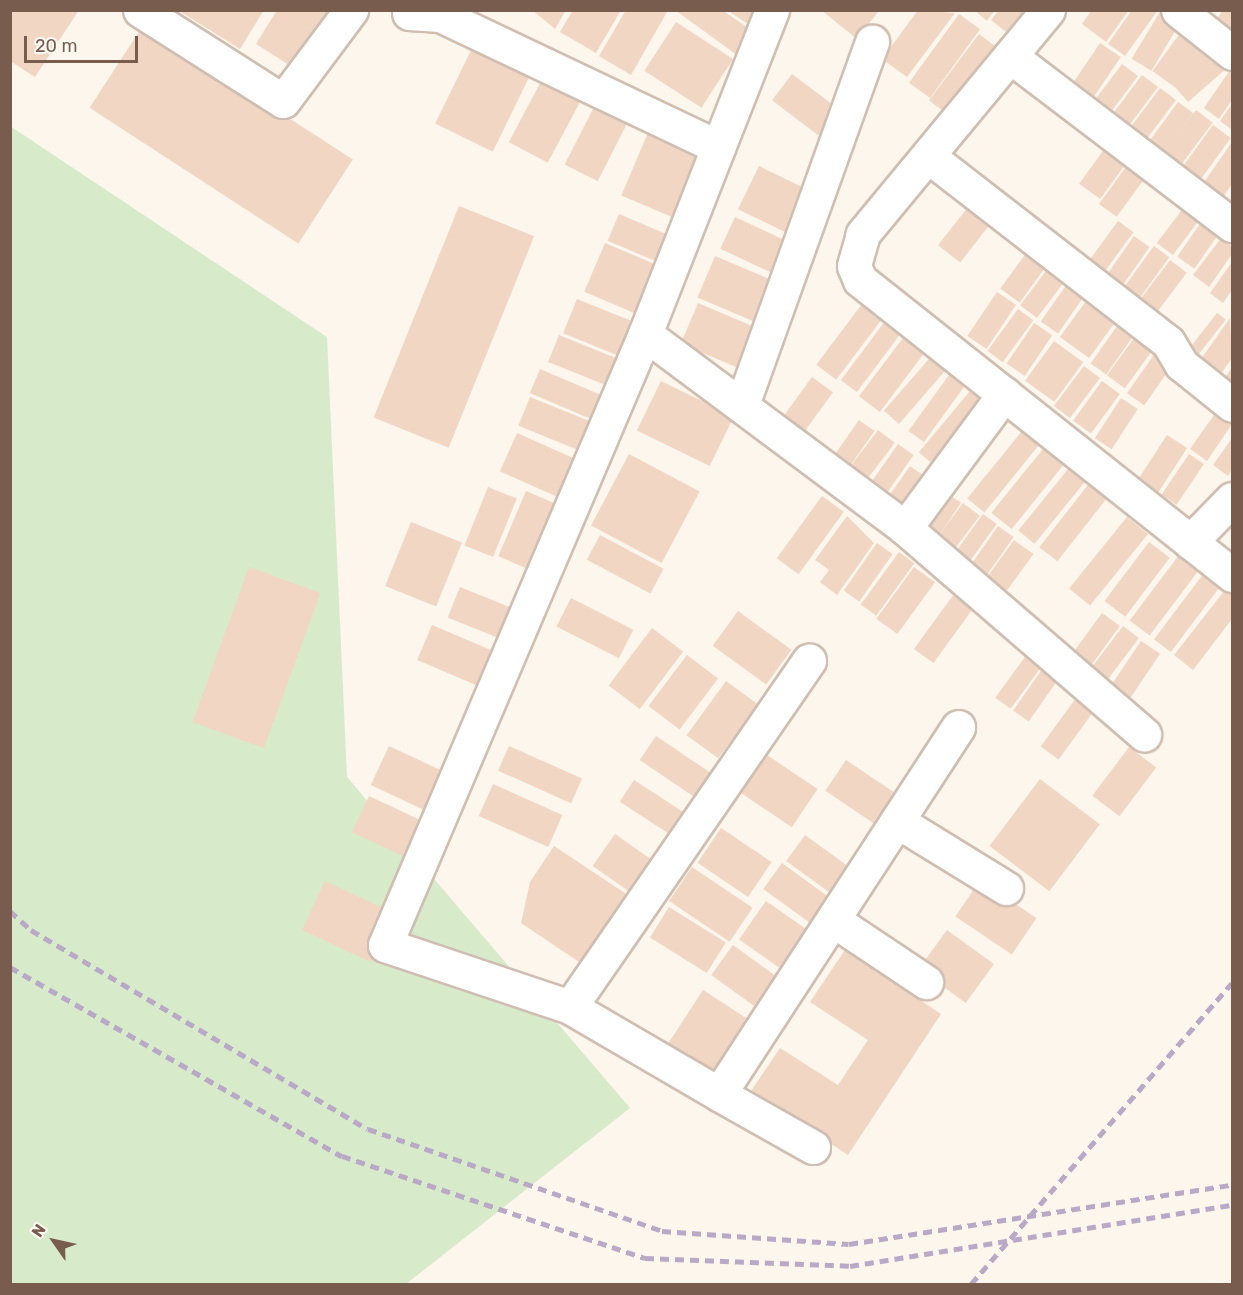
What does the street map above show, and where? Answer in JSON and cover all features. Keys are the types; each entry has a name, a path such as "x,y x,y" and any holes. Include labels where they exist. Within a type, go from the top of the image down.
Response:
{"street":[{"path":"140,10 283,101 351,10"},
{"path":"772,10 645,334 385,945 570,1006 813,1147"},
{"path":"1048,10 863,234 854,266 860,280 1233,576"},
{"path":"1178,10 1233,53"},
{"path":"409,14 440,15 718,147"},
{"path":"742,405 872,42"},
{"path":"1010,56 1233,225"},
{"path":"928,156 1168,342 1181,364 1233,405"},
{"path":"645,334 905,528 1144,734"},
{"path":"905,528 1004,394"},
{"path":"1190,542 1233,499"},
{"path":"570,1006 809,660"},
{"path":"719,1094 958,727"},
{"path":"897,821 1006,888"},
{"path":"833,920 926,982"}],"green space":[{"path":"10,126 327,337 347,777 630,1108 406,1284 11,1284"}],"building":[{"path":"10,10 79,10 35,77 10,61"},
{"path":"178,10 264,10 240,49"},
{"path":"277,10 333,10 297,70 256,44"},
{"path":"532,10 566,10 555,29"},
{"path":"573,10 621,10 596,53 560,32"},
{"path":"626,10 667,12 631,75 599,56"},
{"path":"675,10 722,10 757,34 741,58"},
{"path":"727,10 762,10 751,26"},
{"path":"821,10 876,10 878,12 857,39"},
{"path":"918,10 955,13 907,77 882,59"},
{"path":"974,10 995,10 987,21"},
{"path":"999,10 1036,10 1015,39 991,20"},
{"path":"1092,10 1129,10 1106,42 1082,24"},
{"path":"1132,10 1158,10 1125,56 1108,44"},
{"path":"1161,10 1181,22 1151,71 1132,59"},
{"path":"1223,10 1232,10 1232,34 1212,26"},
{"path":"959,14 980,29 930,98 909,83"},
{"path":"676,22 733,59 701,108 644,71"},
{"path":"144,24 353,160 298,243 90,108"},
{"path":"1186,25 1216,47 1182,93 1152,71"},
{"path":"979,34 999,49 949,115 929,100"},
{"path":"476,40 534,68 493,152 435,124"},
{"path":"1100,43 1121,57 1094,97 1073,83"},
{"path":"1218,48 1232,64 1188,102 1174,86"},
{"path":"1122,64 1138,76 1110,114 1094,102"},
{"path":"1232,67 1232,100 1219,119 1204,108"},
{"path":"545,74 584,95 548,163 509,142"},
{"path":"792,74 846,114 826,141 772,100"},
{"path":"1142,75 1158,87 1125,131 1109,119"},
{"path":"1160,88 1176,100 1143,143 1128,131"},
{"path":"1178,102 1193,113 1160,158 1145,147"},
{"path":"596,103 629,120 598,181 565,164"},
{"path":"1232,104 1232,130 1220,121"},
{"path":"1196,110 1213,123 1177,171 1160,158"},
{"path":"653,121 713,146 681,221 621,196"},
{"path":"1213,125 1231,138 1197,184 1179,171"},
{"path":"1232,142 1232,184 1221,200 1202,185"},
{"path":"1108,144 1129,159 1100,199 1079,184"},
{"path":"1133,157 1151,170 1117,217 1099,204"},
{"path":"759,166 817,194 795,237 738,209"},
{"path":"975,198 997,215 960,263 938,245"},
{"path":"1190,199 1206,211 1173,255 1157,243"},
{"path":"459,206 534,236 449,448 374,417"},
{"path":"619,214 676,238 665,265 608,241"},
{"path":"1207,214 1224,226 1194,269 1177,257"},
{"path":"735,217 796,245 781,277 720,249"},
{"path":"1118,221 1133,232 1102,275 1087,264"},
{"path":"1228,229 1232,254 1209,287 1193,275"},
{"path":"1134,236 1150,247 1118,292 1102,281"},
{"path":"605,243 664,268 643,317 584,292"},
{"path":"1032,245 1051,259 1020,303 1000,289"},
{"path":"1154,246 1169,257 1135,305 1119,294"},
{"path":"715,256 780,284 763,325 697,297"},
{"path":"1055,259 1072,272 1037,318 1020,305"},
{"path":"1170,260 1187,273 1151,320 1134,307"},
{"path":"1232,262 1232,290 1223,303 1210,293"},
{"path":"1074,274 1091,286 1058,334 1041,322"},
{"path":"1094,290 1123,311 1089,358 1060,337"},
{"path":"997,292 1016,305 986,349 967,336"},
{"path":"577,299 641,325 627,359 563,333"},
{"path":"865,300 885,315 836,380 816,365"},
{"path":"698,303 764,331 747,372 681,344"},
{"path":"1018,309 1033,320 1003,362 987,351"},
{"path":"1217,313 1226,320 1194,360 1186,353"},
{"path":"889,316 905,328 857,392 841,380"},
{"path":"1124,316 1140,327 1106,374 1091,364"},
{"path":"1230,318 1232,358 1216,381 1196,366"},
{"path":"1034,323 1052,335 1025,376 1007,364"},
{"path":"1137,334 1155,347 1125,388 1107,375"},
{"path":"559,335 626,362 615,389 548,362"},
{"path":"903,338 924,354 880,412 859,396"},
{"path":"1054,341 1083,362 1054,402 1025,381"},
{"path":"1158,349 1175,361 1144,405 1127,393"},
{"path":"935,352 950,365 899,424 884,411"},
{"path":"1084,366 1100,378 1070,418 1054,406"},
{"path":"1232,367 1232,384 1225,378"},
{"path":"540,369 604,396 593,420 530,393"},
{"path":"952,371 967,382 924,442 909,431"},
{"path":"812,377 833,392 800,438 779,422"},
{"path":"661,381 734,417 710,466 637,430"},
{"path":"1102,381 1120,394 1091,434 1073,421"},
{"path":"976,384 996,401 939,469 919,452"},
{"path":"530,397 593,422 581,451 518,426"},
{"path":"1121,398 1138,409 1112,449 1095,438"},
{"path":"1224,401 1232,408 1232,424 1207,461 1190,449"},
{"path":"859,420 875,431 845,473 830,462"},
{"path":"878,430 895,443 863,484 847,472"},
{"path":"1022,431 1039,445 984,512 967,499"},
{"path":"517,433 578,460 561,499 500,471"},
{"path":"1167,435 1187,448 1158,493 1138,480"},
{"path":"1232,438 1232,469 1228,476 1213,465"},
{"path":"898,444 914,455 886,494 870,483"},
{"path":"1043,449 1063,465 1012,529 991,513"},
{"path":"629,454 700,492 662,563 591,526"},
{"path":"1189,454 1204,464 1177,505 1162,495"},
{"path":"1073,463 1089,476 1035,544 1018,531"},
{"path":"910,466 934,483 909,519 885,502"},
{"path":"1091,481 1109,495 1057,561 1039,547"},
{"path":"488,487 517,499 493,557 464,545"},
{"path":"942,490 961,503 936,540 917,527"},
{"path":"526,491 556,504 529,569 498,556"},
{"path":"822,496 844,512 799,574 777,558"},
{"path":"963,503 980,516 950,555 934,542"},
{"path":"983,514 997,524 964,568 951,558"},
{"path":"847,516 874,543 837,595 820,582 829,570 815,560"},
{"path":"1127,517 1148,534 1090,605 1069,588"},
{"path":"411,522 462,543 436,607 385,586"},
{"path":"998,526 1014,537 981,584 965,573"},
{"path":"600,535 664,569 650,594 587,560"},
{"path":"1014,540 1033,554 1000,600 980,586"},
{"path":"1149,542 1170,558 1125,617 1104,601"},
{"path":"877,543 893,554 859,601 844,591"},
{"path":"899,552 914,563 876,616 861,605"},
{"path":"1179,555 1199,570 1150,636 1130,620"},
{"path":"249,567 320,593 264,748 193,722"},
{"path":"914,567 935,582 897,634 876,619"},
{"path":"1204,573 1221,586 1171,652 1154,639"},
{"path":"460,587 524,613 512,643 448,618"},
{"path":"1225,590 1232,595 1232,619 1193,670 1174,655"},
{"path":"954,594 973,608 933,663 914,649"},
{"path":"571,598 633,630 619,658 556,627"},
{"path":"738,611 791,650 766,685 713,646"},
{"path":"1102,613 1120,626 1087,671 1069,658"},
{"path":"432,625 502,655 487,690 417,660"},
{"path":"1123,626 1139,638 1104,684 1088,672"},
{"path":"652,628 683,651 640,709 609,686"},
{"path":"1141,641 1160,654 1128,701 1109,688"},
{"path":"1027,654 1042,665 1011,709 995,698"},
{"path":"687,655 718,678 680,730 648,706"},
{"path":"1043,668 1059,679 1029,721 1013,711"},
{"path":"726,681 758,704 718,758 687,735"},
{"path":"1076,698 1094,711 1059,759 1041,747"},
{"path":"656,736 713,775 697,799 640,760"},
{"path":"389,746 454,776 436,815 371,785"},
{"path":"509,746 582,779 571,803 498,771"},
{"path":"1129,747 1156,767 1119,816 1092,796"},
{"path":"767,755 818,789 792,827 741,793"},
{"path":"846,760 907,801 886,831 825,791"},
{"path":"1040,779 1100,824 1049,891 989,846"},
{"path":"634,780 685,813 671,835 620,802"},
{"path":"493,784 562,815 548,847 479,816"},
{"path":"369,796 432,825 415,861 352,832"},
{"path":"721,828 772,862 748,897 698,863"},
{"path":"615,834 657,863 634,895 593,866"},
{"path":"805,835 856,872 837,898 786,861"},
{"path":"554,846 634,899 588,968 521,923 530,882"},
{"path":"782,863 837,903 818,929 763,889"},
{"path":"692,867 753,908 730,942 669,901"},
{"path":"980,880 1036,918 1012,955 955,916"},
{"path":"325,881 393,913 370,962 302,930"},
{"path":"766,901 814,935 787,973 739,940"},
{"path":"669,907 726,943 707,973 650,938"},
{"path":"947,930 994,964 966,1003 919,969"},
{"path":"733,945 782,981 761,1011 711,975"},
{"path":"845,950 941,1014 848,1155 751,1091 780,1048 838,1085 868,1040 810,1002"},
{"path":"703,990 757,1025 719,1083 665,1048"}],"railway":[{"path":"10,911 31,930 368,1129 662,1231 849,1244 1232,1185"},
{"path":"10,967 342,1156 645,1258 850,1266 1232,1205"},
{"path":"971,1284 1232,983"}]}
